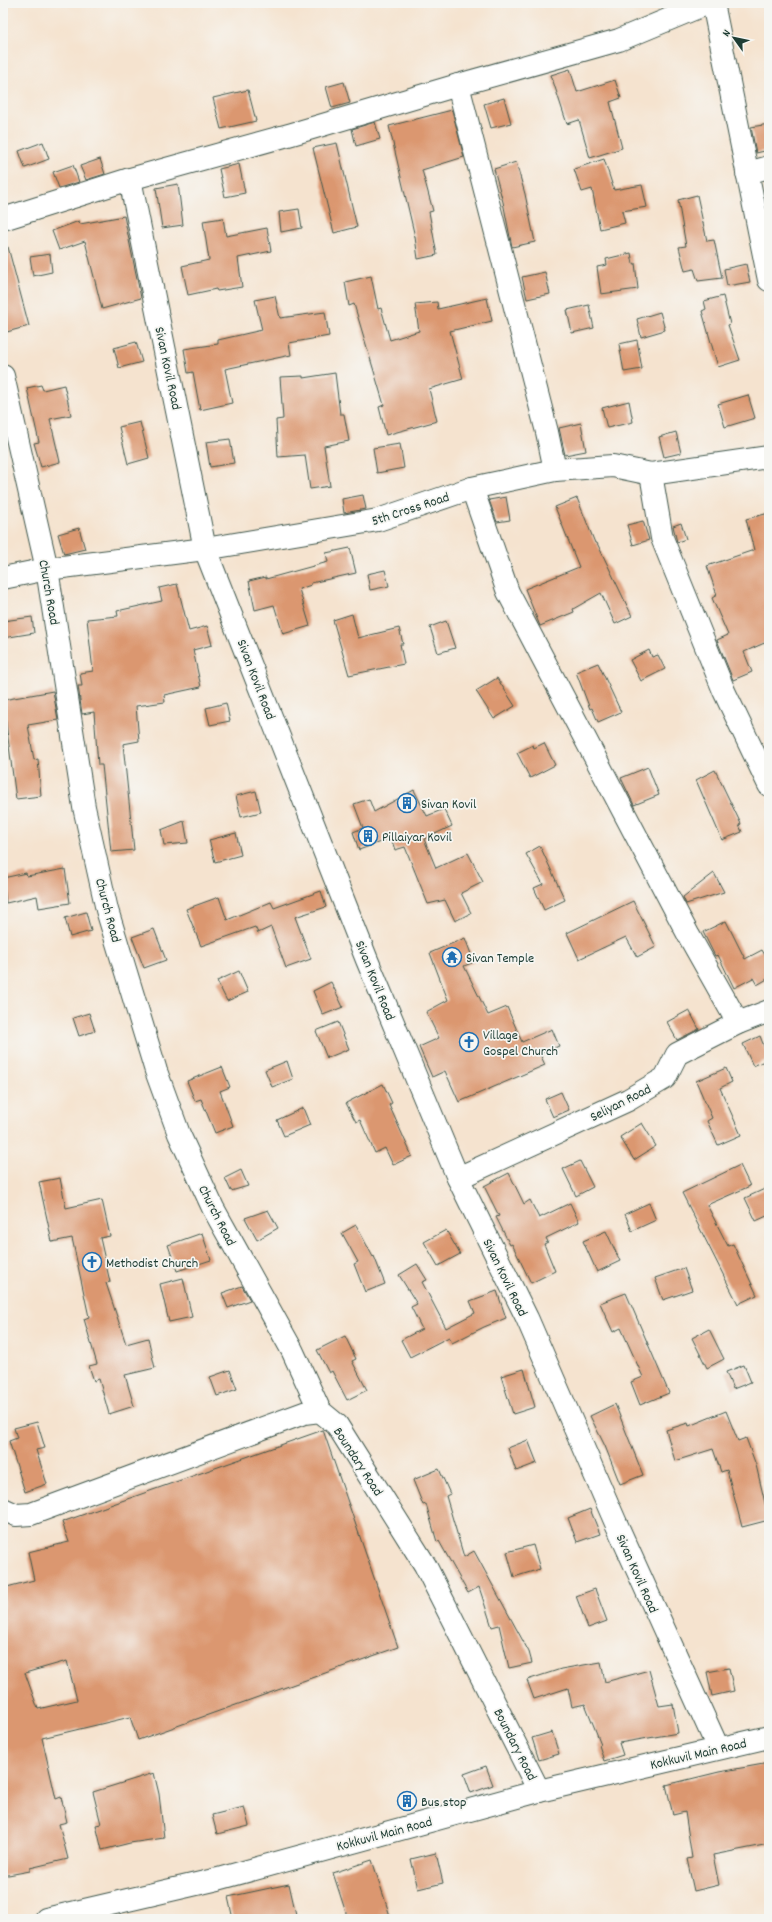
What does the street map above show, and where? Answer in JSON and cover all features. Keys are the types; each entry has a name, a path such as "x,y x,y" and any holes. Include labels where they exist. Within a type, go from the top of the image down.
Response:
{"street":[{"path":"3,219 130,179 619,40 708,3"},
{"path":"713,3 747,174 765,243 769,280"},
{"path":"458,85 547,432 555,470"},
{"path":"747,174 769,167"},
{"name":"Sivan Kovil Road","path":"130,179 206,548 363,950 458,1178 526,1318 614,1521 718,1748"},
{"name":"Church Road","path":"3,376 47,569 84,807 107,910 156,1071 179,1134 213,1208 292,1350 320,1411"},
{"name":"5th Cross Road","path":"3,578 47,569 206,548 378,520 472,488 555,470 613,466 651,474 769,457"},
{"path":"651,474 662,538 724,691 769,785"},
{"path":"472,488 508,592 689,936 738,1023"},
{"name":"Seliyan Road","path":"458,1178 628,1100 665,1078 677,1054 738,1023 769,1011"},
{"path":"3,1509 16,1515 31,1514 304,1413 320,1411"},
{"name":"Boundary Road","path":"320,1411 336,1425 425,1565 539,1791"},
{"name":"Kokkuvil Main Road","path":"46,1919 218,1879 539,1791 769,1737"}],"building":[{"path":"570,69 577,92 615,80 621,98 610,102 622,148 590,158 579,120 567,124 551,75"},
{"path":"344,82 350,103 332,108 326,87"},
{"path":"248,90 256,121 221,129 213,98"},
{"path":"504,98 511,123 491,128 484,104"},
{"path":"452,110 464,157 422,170 433,211 429,212 437,255 418,259 415,237 389,126"},
{"path":"375,122 380,139 356,146 352,129"},
{"path":"769,124 769,150 756,153 751,127"},
{"path":"43,142 49,159 25,168 19,151"},
{"path":"337,143 357,227 334,233 313,148"},
{"path":"100,159 105,174 86,180 80,166"},
{"path":"604,159 614,190 642,185 647,207 622,211 625,223 600,229 592,189 582,192 574,169"},
{"path":"516,162 525,194 535,242 512,247 503,202 494,169"},
{"path":"239,164 245,193 225,197 219,169"},
{"path":"73,165 79,182 59,188 53,172"},
{"path":"178,184 183,225 162,228 156,188"},
{"path":"697,195 707,241 714,240 722,278 698,281 694,269 685,271 679,247 686,246 678,200"},
{"path":"299,209 302,228 281,232 279,212"},
{"path":"124,216 141,298 102,309 85,241 59,250 52,231 79,221 80,224"},
{"path":"223,218 226,236 267,228 271,251 238,258 242,287 217,291 216,289 188,295 182,266 209,260 203,221"},
{"path":"8,247 29,326 3,333 3,248"},
{"path":"631,253 633,264 635,263 638,289 601,294 597,267 607,265 606,259"},
{"path":"50,254 52,272 33,276 30,257"},
{"path":"746,264 750,282 727,286 724,269"},
{"path":"545,272 550,294 527,299 522,277"},
{"path":"371,276 378,309 381,308 390,340 419,331 415,304 437,302 438,309 487,298 492,321 450,331 463,379 429,389 437,421 386,435 379,407 384,405 354,304 349,306 345,282"},
{"path":"275,296 280,318 325,312 329,336 289,343 291,355 225,369 232,403 200,410 193,372 188,373 184,349 218,344 218,340 262,330 255,300"},
{"path":"723,296 730,324 728,325 740,360 718,367 702,311 706,309 704,301"},
{"path":"589,305 594,328 572,333 567,310"},
{"path":"660,312 665,330 641,337 637,319"},
{"path":"637,340 642,369 624,372 619,344"},
{"path":"136,342 142,362 119,368 114,348"},
{"path":"335,373 340,414 344,414 349,441 324,446 330,486 310,489 305,455 278,457 276,420 283,419 280,377 303,376 303,378"},
{"path":"41,385 43,390 64,385 71,415 50,419 60,462 41,467 34,443 39,442 27,388"},
{"path":"748,395 755,418 725,427 718,404"},
{"path":"629,401 633,422 607,428 602,408"},
{"path":"140,422 149,458 128,464 119,427"},
{"path":"581,423 586,451 565,455 559,428"},
{"path":"676,432 681,453 664,457 659,437"},
{"path":"230,439 234,463 210,467 206,442"},
{"path":"400,444 404,468 377,473 373,448"},
{"path":"363,495 366,509 344,513 342,499"},
{"path":"506,497 510,520 497,522 489,500"},
{"path":"577,498 595,543 597,543 632,616 615,624 601,593 573,609 574,612 540,626 525,589 579,567 555,507"},
{"path":"769,513 769,641 744,652 752,672 733,680 717,640 728,635 712,598 717,595 707,566 754,550 746,519"},
{"path":"643,521 649,540 633,545 627,525"},
{"path":"681,523 686,539 677,542 673,526"},
{"path":"79,528 85,549 64,554 58,534"},
{"path":"350,548 356,573 311,583 311,585 299,589 310,626 283,634 274,605 255,610 249,581 266,577 266,579 328,562 326,553"},
{"path":"385,570 389,586 370,590 367,574"},
{"path":"177,584 189,631 207,626 212,645 193,650 201,687 164,695 165,702 136,706 139,741 123,744 134,850 111,852 102,765 98,765 94,712 82,714 78,686 82,686 80,673 93,671 87,619 118,616 117,611 162,601 159,588"},
{"path":"352,614 358,638 399,628 403,644 400,644 404,664 349,675 333,620"},
{"path":"32,617 34,633 3,638 3,621"},
{"path":"446,621 455,648 438,653 430,627"},
{"path":"649,650 652,657 658,655 665,669 641,681 630,660"},
{"path":"598,663 621,712 598,722 592,708 590,709 576,672"},
{"path":"497,678 515,706 494,719 476,691"},
{"path":"53,691 58,720 28,725 34,760 38,759 41,796 16,799 3,700"},
{"path":"226,703 230,721 210,725 206,708"},
{"path":"544,743 555,765 530,778 517,753 533,745 534,748"},
{"path":"648,767 659,795 634,805 621,778"},
{"path":"715,770 741,824 739,825 742,832 722,840 696,780"},
{"path":"414,790 427,816 444,809 452,826 424,839 436,868 468,853 483,882 461,893 471,913 455,921 445,900 428,904 405,847 395,850 391,838 359,850 353,832 363,828 354,804 369,799 374,812"},
{"path":"256,791 261,812 241,817 236,796"},
{"path":"184,821 188,843 164,845 161,830"},
{"path":"236,833 241,855 215,862 209,840"},
{"path":"540,846 565,900 544,910 534,888 543,884 526,854"},
{"path":"65,869 70,903 39,908 37,896 6,903 3,878 26,873 27,876"},
{"path":"714,873 724,892 686,904 683,897"},
{"path":"321,891 326,907 295,917 311,959 286,968 271,927 258,933 255,927 201,946 186,909 219,897 227,920 271,902 274,908"},
{"path":"633,901 656,947 637,957 626,937 579,959 567,933"},
{"path":"86,912 91,931 70,937 65,918"},
{"path":"726,921 745,959 762,950 769,962 769,978 757,985 753,978 734,988 718,955 715,956 703,932"},
{"path":"154,929 166,960 144,968 132,937"},
{"path":"465,938 474,962 464,966 488,1015 507,1007 522,1042 552,1029 559,1046 540,1054 545,1065 459,1102 445,1071 432,1077 419,1047 439,1038 426,1012 448,1000 430,953"},
{"path":"239,971 248,992 227,1001 217,981"},
{"path":"331,982 343,1007 323,1015 313,991"},
{"path":"689,1010 699,1029 677,1040 667,1022"},
{"path":"89,1013 95,1031 79,1036 73,1018"},
{"path":"338,1022 349,1049 327,1058 316,1031"},
{"path":"760,1036 769,1059 753,1066 743,1044"},
{"path":"287,1061 293,1079 272,1087 265,1070"},
{"path":"222,1067 230,1087 220,1091 233,1126 215,1133 201,1099 195,1101 187,1081"},
{"path":"726,1068 732,1082 720,1088 741,1135 718,1145 707,1121 712,1118 696,1081"},
{"path":"383,1084 392,1103 389,1105 412,1156 393,1165 385,1148 375,1153 360,1120 356,1122 346,1103"},
{"path":"561,1092 569,1110 553,1117 545,1099"},
{"path":"303,1108 310,1125 284,1136 277,1120"},
{"path":"642,1123 656,1146 634,1160 620,1137"},
{"path":"580,1161 593,1187 576,1196 563,1169"},
{"path":"740,1165 750,1186 707,1205 728,1246 733,1244 757,1295 738,1304 682,1193"},
{"path":"241,1170 248,1186 231,1191 225,1178"},
{"path":"509,1173 524,1204 530,1200 539,1218 570,1203 579,1222 546,1238 548,1242 544,1244 555,1271 531,1283 512,1244 510,1245 496,1217 499,1216 484,1186"},
{"path":"60,1178 66,1208 102,1200 110,1236 100,1238 110,1282 106,1283 126,1344 148,1338 155,1368 125,1375 134,1406 109,1414 99,1379 94,1381 89,1366 97,1364 84,1319 89,1317 72,1238 52,1242 39,1182"},
{"path":"769,1187 769,1215 756,1221 745,1198"},
{"path":"649,1203 656,1220 632,1231 625,1214"},
{"path":"268,1210 278,1228 257,1240 245,1218"},
{"path":"356,1225 373,1257 374,1256 385,1284 365,1292 354,1264 358,1262 342,1233"},
{"path":"446,1230 460,1254 438,1266 424,1242"},
{"path":"606,1231 620,1261 597,1272 583,1241"},
{"path":"202,1233 211,1260 177,1271 168,1245"},
{"path":"417,1264 427,1280 422,1282 446,1328 475,1313 470,1301 497,1291 506,1318 452,1343 449,1337 410,1357 401,1340 422,1329 411,1307 417,1304 399,1275"},
{"path":"684,1268 692,1290 663,1300 655,1278"},
{"path":"183,1278 192,1317 169,1322 160,1284"},
{"path":"242,1286 250,1300 228,1308 222,1293"},
{"path":"626,1293 669,1393 640,1405 631,1382 643,1377 621,1328 613,1332 600,1303"},
{"path":"709,1329 724,1359 707,1368 692,1338"},
{"path":"345,1336 356,1359 352,1361 367,1390 347,1400 332,1371 329,1373 317,1350"},
{"path":"744,1365 751,1382 733,1389 726,1372"},
{"path":"524,1369 535,1407 513,1414 501,1376"},
{"path":"230,1370 237,1389 217,1396 210,1377"},
{"path":"615,1404 643,1475 620,1484 605,1446 590,1416"},
{"path":"726,1411 738,1441 746,1438 756,1465 769,1520 742,1527 727,1470 721,1472 713,1449 675,1461 666,1430 688,1423 689,1426"},
{"path":"37,1422 45,1448 36,1450 47,1484 25,1492 9,1441 17,1438 14,1428"},
{"path":"323,1430 398,1647 138,1740 130,1717 42,1738 56,1799 61,1797 67,1822 59,1824 68,1859 30,1868 30,1871 3,1876 3,1588 34,1580 28,1552 69,1542 62,1522","holes":["67,1661 77,1700 38,1709 25,1673"]},
{"path":"528,1440 537,1463 516,1471 508,1448"},
{"path":"439,1469 450,1494 446,1496 464,1557 474,1551 529,1652 532,1663 509,1668 499,1625 492,1627 479,1587 468,1593 439,1541 437,1542 426,1504 423,1505 413,1480"},
{"path":"590,1509 600,1534 577,1542 568,1518"},
{"path":"533,1545 540,1569 514,1577 507,1552"},
{"path":"595,1589 607,1621 588,1628 576,1596"},
{"path":"601,1662 605,1682 649,1670 659,1706 673,1704 678,1733 619,1743 623,1755 604,1761 599,1745 601,1744 585,1704 572,1707 568,1688 534,1699 527,1680 561,1669"},
{"path":"729,1668 734,1691 712,1696 707,1672"},
{"path":"552,1732 559,1754 539,1760 532,1738"},
{"path":"769,1763 769,1844 713,1855 719,1885 694,1891 687,1859 692,1858 685,1812 673,1815 666,1785 719,1772"},
{"path":"486,1766 493,1785 471,1793 464,1774"},
{"path":"154,1773 159,1794 164,1838 130,1843 102,1850 96,1825 101,1824 93,1792"},
{"path":"244,1807 249,1826 217,1834 212,1815"},
{"path":"436,1853 443,1883 418,1889 411,1859"},
{"path":"372,1860 391,1919 348,1919 333,1873"},
{"path":"289,1884 297,1919 233,1919 228,1897"}],"place":[{"name":"Sivan Kovil","path":"407,803"},
{"name":"Pillaiyar Kovil","path":"368,836"},
{"name":"Sivan Temple","path":"452,957"},
{"name":"Village Gospel Church","path":"469,1042"},
{"name":"Methodist Church","path":"92,1262"},
{"name":"Bus stop","path":"407,1801"}]}
